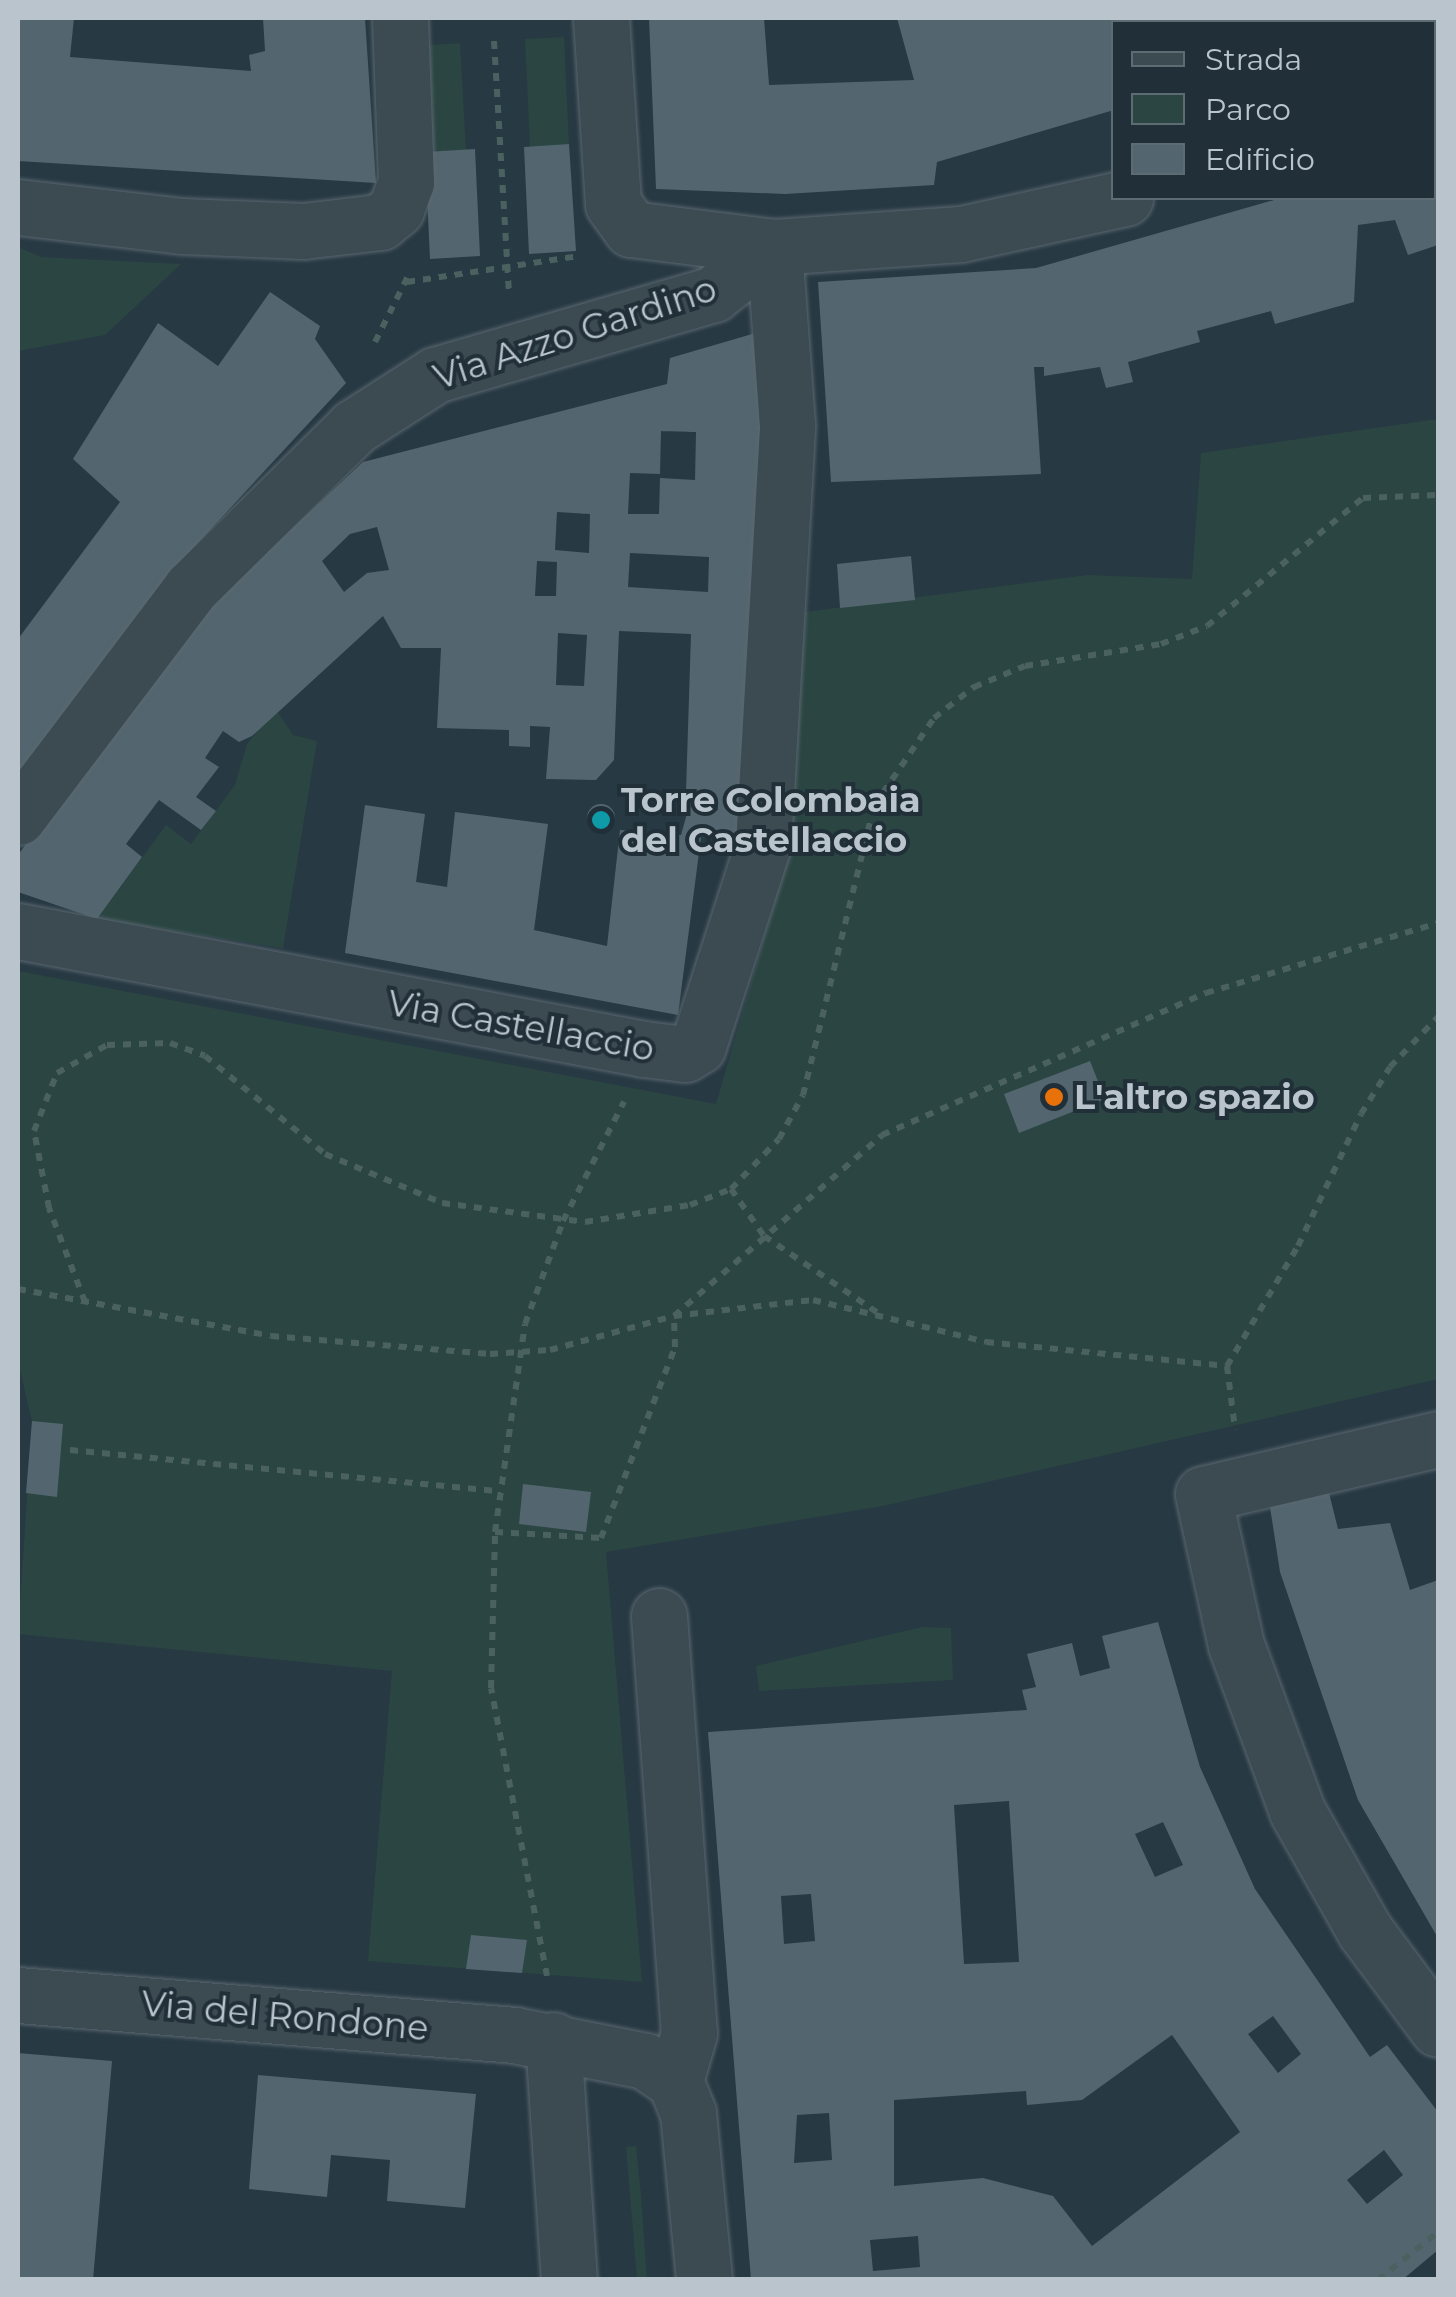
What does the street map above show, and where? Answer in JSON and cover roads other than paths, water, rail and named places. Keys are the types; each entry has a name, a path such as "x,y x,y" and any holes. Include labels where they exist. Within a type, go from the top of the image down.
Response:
{"street":[{"path":"18,206 182,226 302,231 380,222 396,209 406,182 400,18"},
{"name":"Via Azzo Gardino","path":"601,18 615,213 639,231 774,247 961,234 1115,200"},
{"name":"Via Azzo Gardino","path":"18,817 191,588 354,428 434,375 713,294 774,247"},
{"name":"Via Castellaccio","path":"18,931 644,1049 685,1054 698,1046 763,845 788,425 774,247"},
{"path":"1438,1439 1203,1494 1236,1645 1296,1812 1365,1931 1438,2029"},
{"path":"660,1616 689,2033 675,2081 692,2137 704,2280"},
{"name":"Via del Rondone","path":"18,1995 553,2040 624,2053 675,2081"},
{"path":"553,2040 569,2280"}],"place":[{"name":"Torre Colombaia del Castellaccio","path":"601,820"},
{"name":"L'altro spazio","path":"1054,1097"}]}
